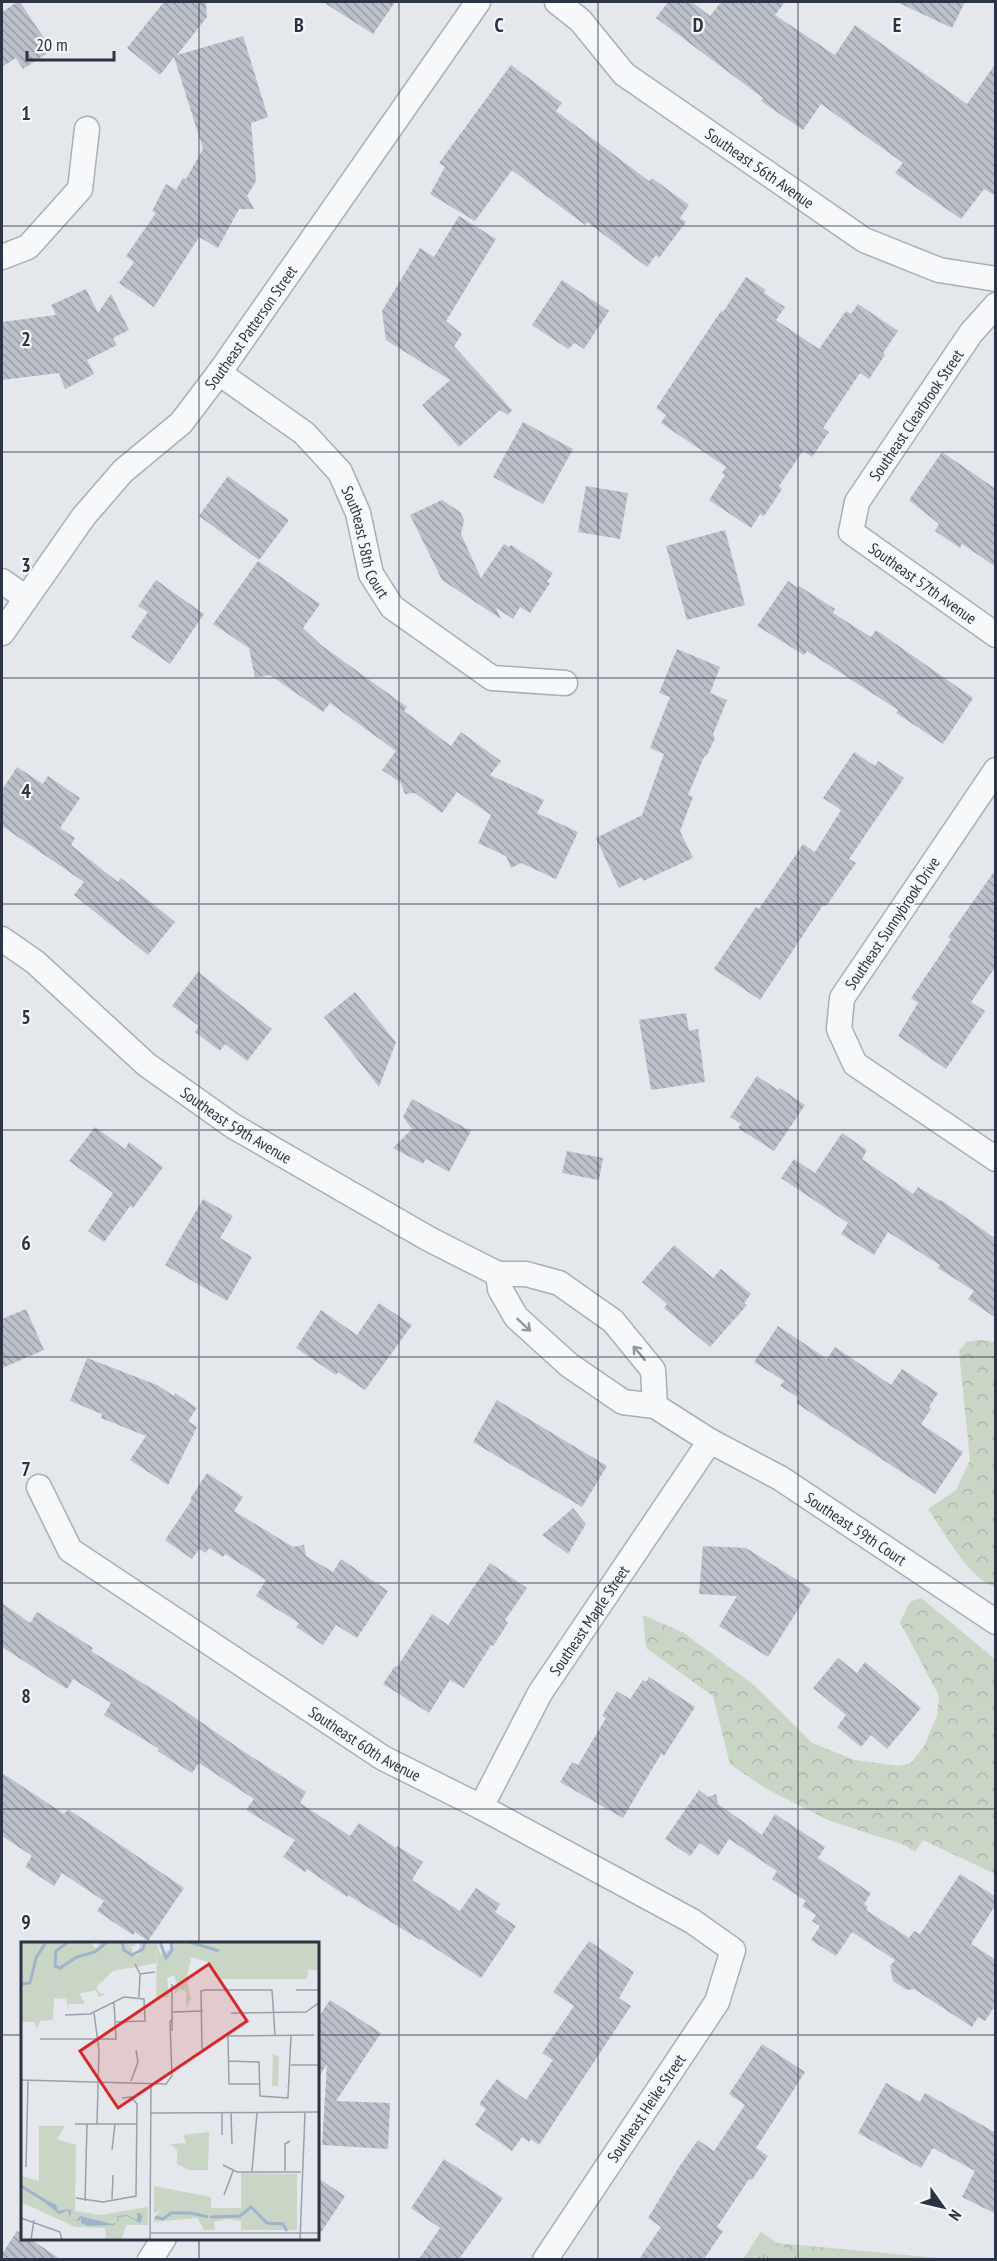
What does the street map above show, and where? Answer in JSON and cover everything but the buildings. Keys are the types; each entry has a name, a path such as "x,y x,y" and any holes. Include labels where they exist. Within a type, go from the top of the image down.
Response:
{"street":[{"name":"Southeast Patterson Street","path":"2,633 84,516 123,471 181,423 219,374 478,2"},
{"name":"Southeast 56th Avenue","path":"557,2 580,20 624,74 864,240 939,270 996,279"},
{"path":"2,257 28,247 80,189 87,129"},
{"name":"Southeast Clearbrook Street","path":"851,532 857,502 971,333 996,305"},
{"name":"Southeast 58th Court","path":"219,374 303,433 340,472 358,513 371,574 392,607 492,678 565,683"},
{"name":"Southeast 57th Avenue","path":"851,532 996,635"},
{"path":"2,581 26,598"},
{"name":"Southeast Sunnybrook Drive","path":"996,770 842,998 839,1029 855,1064 996,1158"},
{"name":"Southeast 59th Avenue","path":"2,939 35,962 147,1065 233,1126 429,1239 498,1274 526,1274 559,1283 613,1321 653,1370 655,1406"},
{"path":"498,1274 500,1288 516,1317 568,1365 623,1402 655,1406 710,1442"},
{"name":"Southeast 59th Court","path":"710,1442 780,1478 996,1622"},
{"name":"Southeast Maple Street","path":"481,1807 540,1693 710,1442"},
{"name":"Southeast 60th Avenue","path":"39,1487 70,1550 382,1758 481,1807 692,1921 733,1950"},
{"name":"Southeast Heike Street","path":"545,2259 717,2002 733,1950"},
{"path":"150,2259 163,2240"}],"green space":[{"path":"979,1340 995,1342 995,1587 985,1582 966,1564 928,1509 956,1490 970,1460 959,1351 966,1342"},
{"path":"921,1598 995,1659 995,1874 923,1840 915,1852 905,1845 830,1821 765,1788 730,1764 713,1696 646,1648 643,1615 684,1633 755,1686 812,1743 855,1760 899,1766 911,1763 924,1746 937,1716 939,1696 900,1622 910,1602"},
{"path":"761,2232 777,2243 949,2259 743,2260"},
{"path":"761,2232 802,2259 743,2259"}]}
